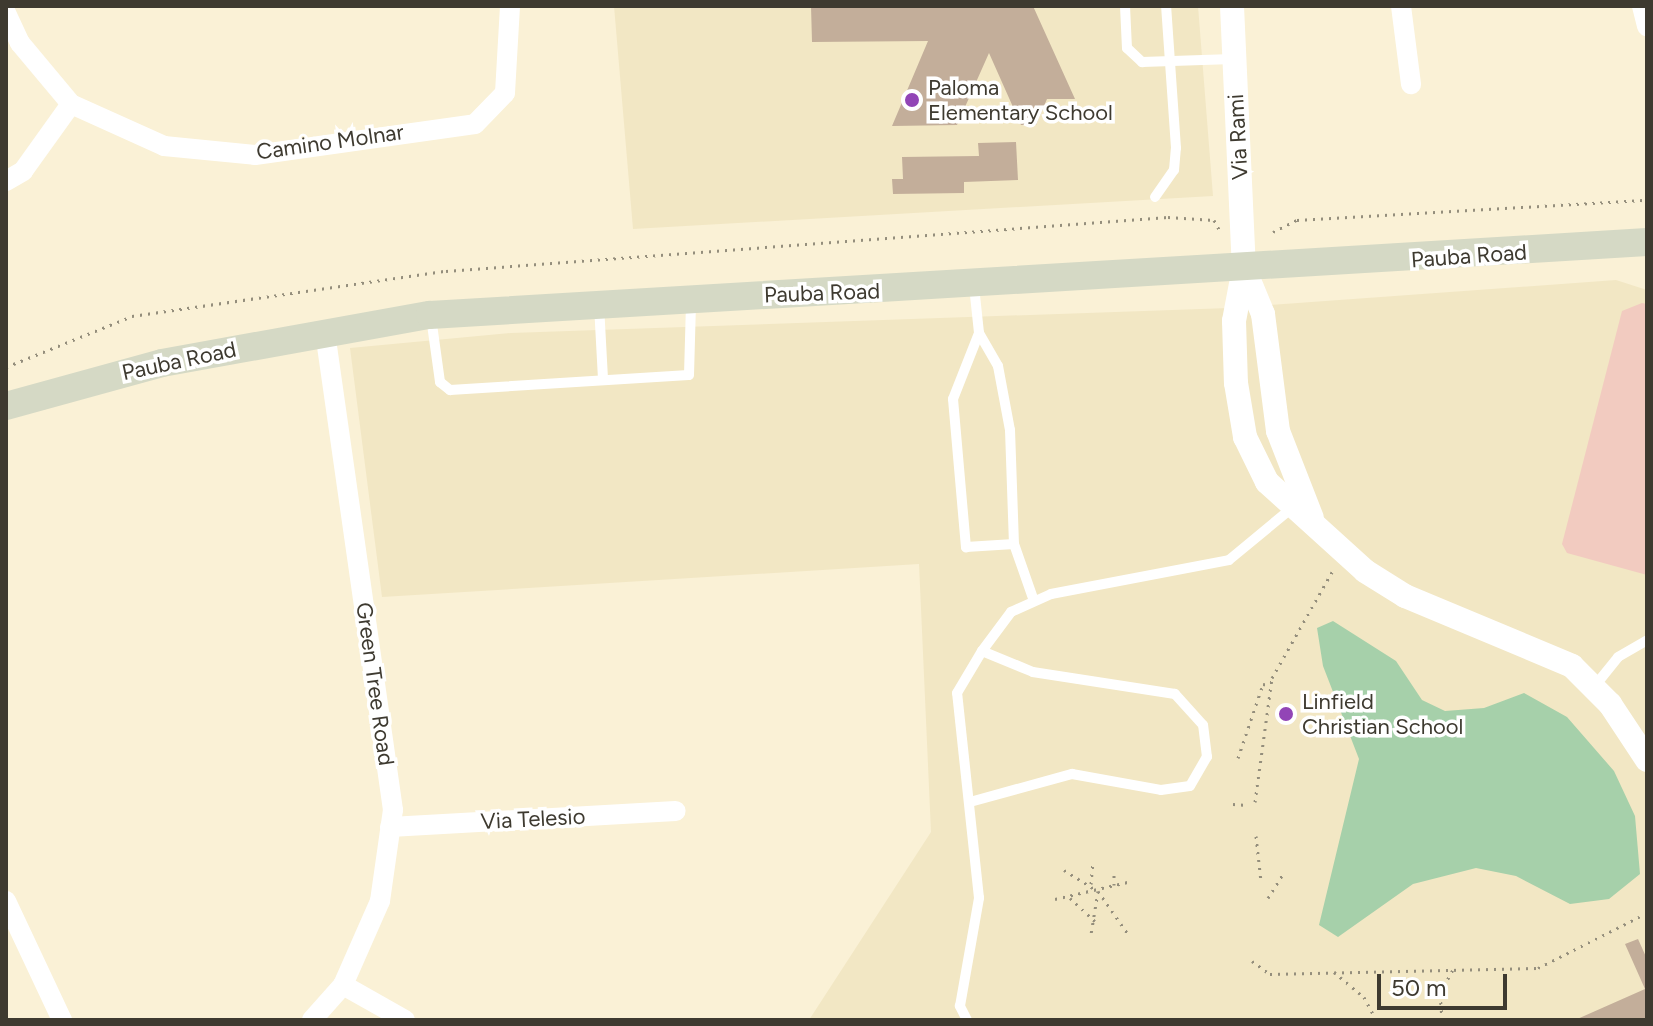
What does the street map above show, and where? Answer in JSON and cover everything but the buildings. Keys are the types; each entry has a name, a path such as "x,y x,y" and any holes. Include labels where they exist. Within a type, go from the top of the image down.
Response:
{"main road":[{"name":"Pauba Road","path":"6,406 162,363 325,331 430,315 598,301 974,286 1647,242"}],"street":[{"name":"Camino Molnar","path":"6,13 20,43 71,104 164,146 255,155 475,124 505,93 510,6"},
{"name":"Via Rami","path":"1232,6 1244,268"},
{"path":"1401,6 1411,84"},
{"path":"1642,6 1647,26"},
{"path":"6,181 23,171 71,104"},
{"path":"1244,268 1234,321 1245,437 1267,482 1317,529 1405,596 1526,641 1572,666 1594,687 1647,760"},
{"path":"1244,268 1263,314 1278,431 1317,529"},
{"name":"Green Tree Road","path":"312,1020 343,985 380,901 390,827 325,331"},
{"name":"Via Telesio","path":"390,827 676,811"},
{"path":"6,901 62,1020"},
{"path":"343,985 405,1020"}],"lane":[{"path":"1125,6 1127,48 1142,62 1235,58"},
{"path":"1155,197 1175,159 1166,6"},
{"path":"974,286 979,333 998,366 1010,430 1014,544 1034,601"},
{"path":"430,315 440,382 450,390 689,375 691,299"},
{"path":"598,301 603,379"},
{"path":"979,333 953,399 966,547 1014,544"},
{"path":"967,1020 960,1006 979,898 957,693 982,651 1011,612 1034,601 1229,560 1293,507"},
{"path":"1594,687 1618,657 1647,640"},
{"path":"970,802 1072,774 1161,790 1190,786 1207,757 1203,725 1175,694 1033,672 982,651"}],"path":[{"path":"1273,232 1297,220 1647,200"},
{"path":"6,367 132,316 446,271 1168,217 1214,220 1222,233"},
{"path":"1255,802 1271,686 1289,637 1332,572"},
{"path":"1238,758 1263,684 1271,686"},
{"path":"1233,804 1247,805"},
{"path":"1256,836 1261,881"},
{"path":"1091,884 1093,862"},
{"path":"1064,870 1091,884 1128,934"},
{"path":"1114,872 1114,885"},
{"path":"1268,898 1284,872"},
{"path":"1055,899 1070,898 1132,881"},
{"path":"1091,934 1098,891"},
{"path":"1070,898 1095,921"},
{"path":"1252,961 1270,974 1538,968 1647,913"},
{"path":"1442,1020 1440,993 1453,970"},
{"path":"1334,972 1364,997 1376,1020"}],"shaded area":[{"name":"Paloma Elementary School","path":"614,6 1198,6 1213,196 633,229"},
{"name":"Linfield Christian School","path":"1616,280 1647,290 1647,1020 809,1020 931,832 919,564 382,597 350,348 511,333 1229,308"},
{"path":"1647,304 1647,575 1567,553 1562,544 1622,311"},
{"path":"1333,621 1396,661 1422,700 1445,711 1484,708 1524,693 1567,717 1614,771 1635,816 1640,874 1609,899 1570,904 1516,876 1476,868 1413,884 1338,937 1319,925 1359,759 1323,666 1317,628"}],"place":[{"name":"Paloma Elementary School","path":"912,100"},
{"name":"Linfield Christian School","path":"1286,714"}]}
